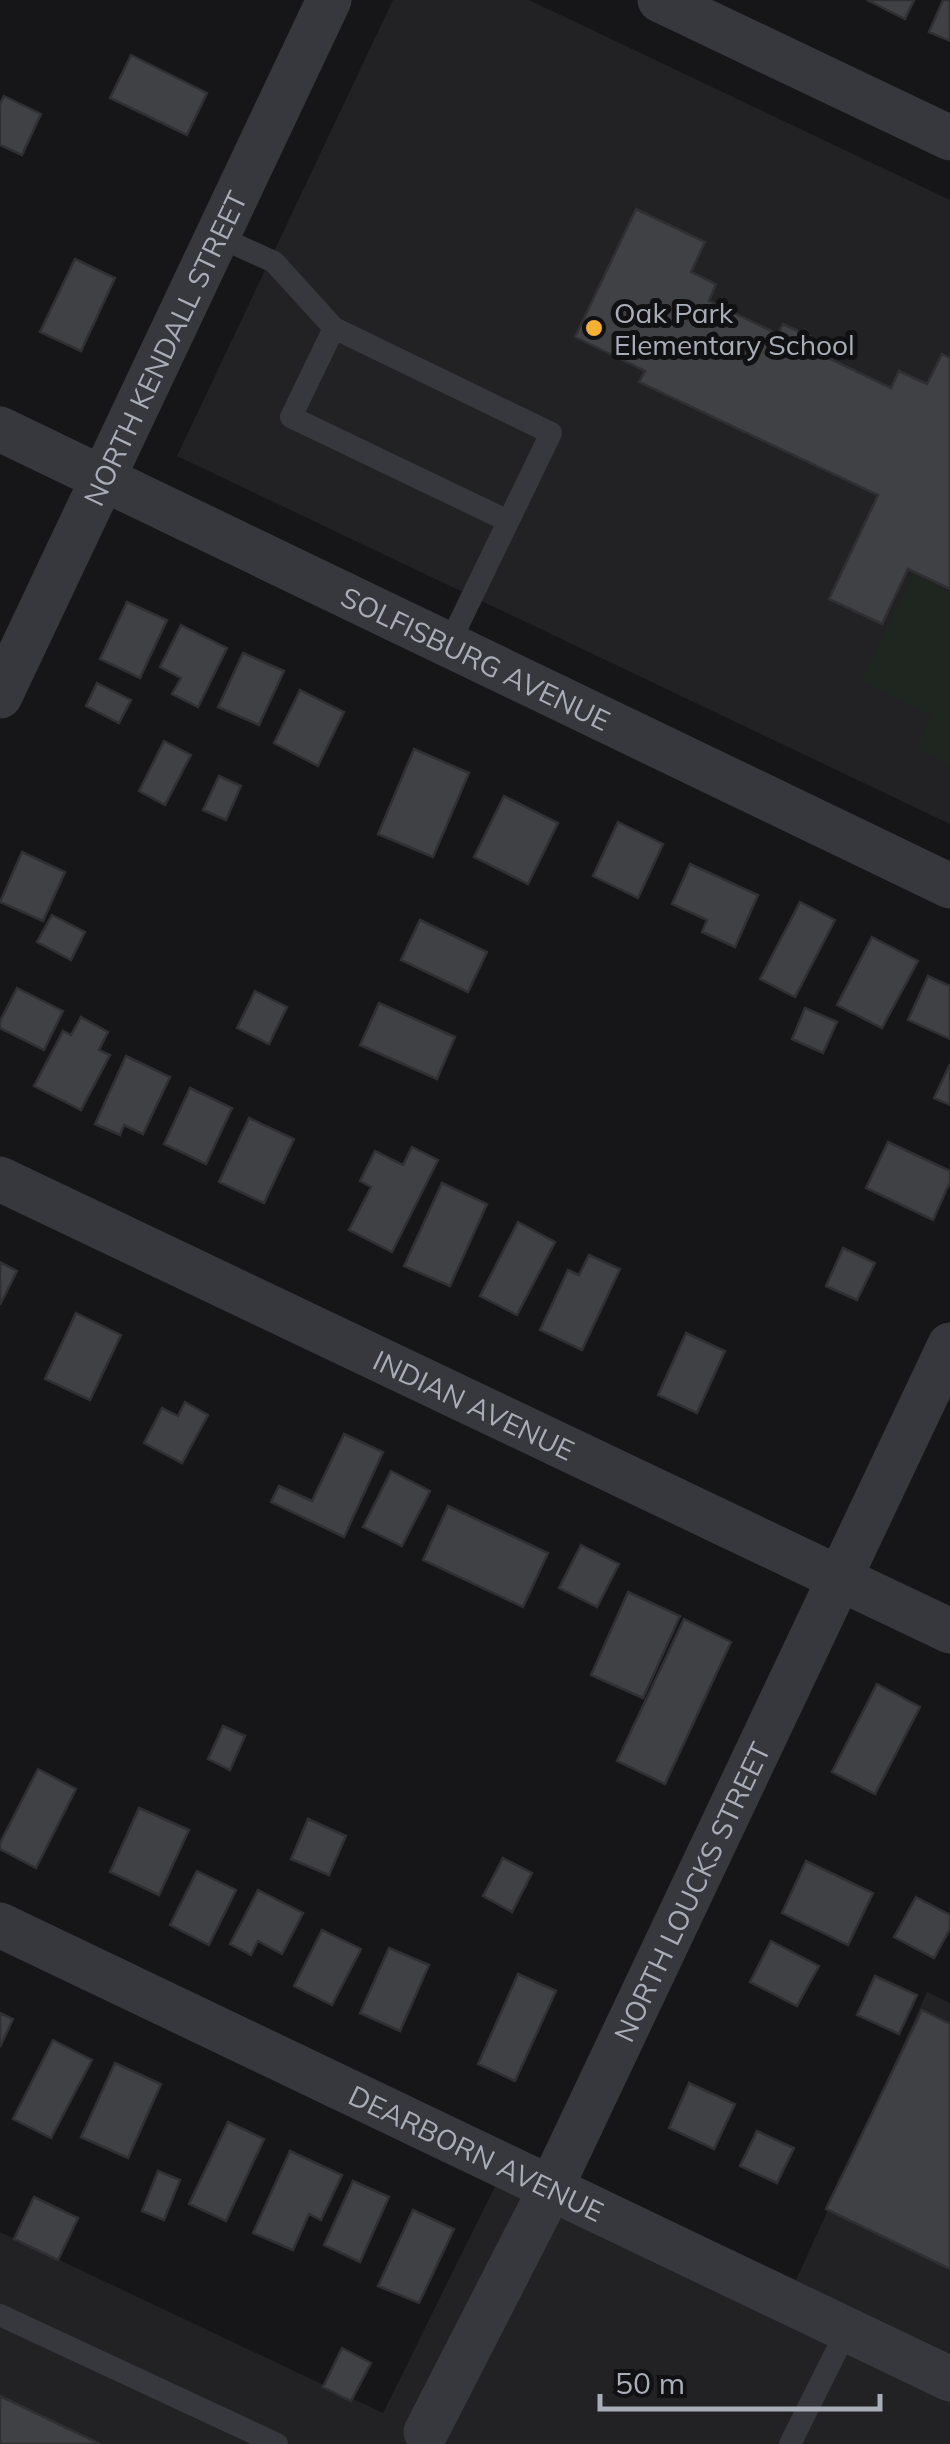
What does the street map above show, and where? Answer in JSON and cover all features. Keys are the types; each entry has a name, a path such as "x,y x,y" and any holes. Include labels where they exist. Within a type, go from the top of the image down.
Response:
{"street":[{"name":"NORTH KENDALL STREET","path":"0,696 330,0"},
{"path":"660,0 950,138"},
{"name":"SOLFISBURG AVENUE","path":"0,429 950,886"},
{"name":"INDIAN AVENUE","path":"0,1178 950,1631"},
{"name":"NORTH LOUCKS STREET","path":"423,2438 550,2190 950,1345"},
{"name":"DEARBORN AVENUE","path":"0,1925 950,2379"}],"lane":[{"path":"219,237 274,262 334,328 550,433 449,644"},
{"path":"334,328 291,416 508,521"},
{"path":"0,2315 276,2444"},
{"path":"790,2444 847,2330"}],"shaded area":[{"name":"Oak Park Elementary School","path":"393,0 529,0 950,200 950,824 177,456"},
{"path":"913,573 950,592 950,765 916,748 931,716 860,681"},
{"path":"927,1992 950,2003 950,2444 0,2444 0,2232 383,2413 514,2148 796,2280"}],"building":[{"path":"867,0 914,0 905,19"},
{"path":"943,0 950,0 950,41 929,32"},
{"path":"131,55 207,93 187,135 110,98"},
{"path":"4,96 41,114 22,155 0,145 0,104"},
{"path":"636,209 705,242 691,272 716,284 709,301 778,334 783,324 829,345 824,356 891,388 899,371 927,384 942,354 950,358 950,589 908,569 882,624 829,599 878,495 639,382 645,371 575,337"},
{"path":"75,259 115,278 81,351 40,332"},
{"path":"127,602 167,620 140,678 100,659"},
{"path":"181,625 227,648 198,707 172,694 181,678 160,667"},
{"path":"243,653 284,671 259,725 218,707"},
{"path":"97,683 131,700 119,723 86,706"},
{"path":"300,690 344,712 318,766 274,743"},
{"path":"164,741 191,755 165,805 139,791"},
{"path":"414,749 469,773 433,857 378,834"},
{"path":"219,776 241,786 226,820 203,810"},
{"path":"504,796 558,823 528,884 474,857"},
{"path":"618,822 663,844 638,898 593,876"},
{"path":"22,852 65,872 43,921 0,902"},
{"path":"690,864 758,895 735,947 702,932 707,920 672,904"},
{"path":"800,902 835,920 795,997 760,979"},
{"path":"52,915 85,932 71,960 37,942"},
{"path":"420,920 487,952 468,992 401,960"},
{"path":"872,937 918,961 882,1028 837,1005"},
{"path":"928,976 950,986 950,1039 908,1020"},
{"path":"17,988 63,1011 44,1050 0,1028"},
{"path":"255,991 287,1007 269,1044 237,1028"},
{"path":"379,1003 455,1037 437,1079 360,1045"},
{"path":"805,1008 837,1022 823,1053 792,1039"},
{"path":"81,1017 108,1032 99,1050 110,1055 81,1110 34,1086 63,1031 71,1035"},
{"path":"126,1056 170,1077 143,1134 124,1125 120,1135 95,1124"},
{"path":"950,1064 950,1105 934,1098"},
{"path":"190,1088 232,1108 206,1164 164,1144"},
{"path":"249,1118 294,1139 264,1203 219,1182"},
{"path":"888,1142 950,1171 950,1182 933,1220 866,1188"},
{"path":"412,1147 438,1160 392,1252 349,1230 371,1187 360,1181 375,1151 403,1165"},
{"path":"442,1183 487,1204 450,1286 404,1266"},
{"path":"518,1222 555,1242 517,1315 480,1296"},
{"path":"843,1248 875,1263 857,1300 826,1286"},
{"path":"589,1255 620,1269 582,1350 540,1330 568,1270 579,1275"},
{"path":"0,1262 17,1271 0,1305"},
{"path":"76,1313 121,1335 90,1400 45,1379"},
{"path":"686,1333 725,1351 697,1413 658,1395"},
{"path":"185,1402 208,1415 182,1463 144,1443 162,1408 178,1416"},
{"path":"344,1434 383,1452 344,1537 271,1502 279,1486 312,1501"},
{"path":"391,1471 430,1491 402,1546 363,1527"},
{"path":"448,1506 548,1553 523,1607 423,1560"},
{"path":"581,1545 619,1564 597,1607 559,1588"},
{"path":"628,1592 680,1616 643,1698 591,1675"},
{"path":"684,1619 731,1642 665,1784 617,1761"},
{"path":"877,1684 920,1707 875,1794 832,1772"},
{"path":"223,1726 245,1736 230,1770 208,1759"},
{"path":"38,1769 76,1789 36,1868 0,1849 0,1843"},
{"path":"139,1808 189,1830 159,1895 110,1872"},
{"path":"308,1819 346,1836 329,1875 291,1859"},
{"path":"503,1858 532,1873 512,1912 483,1896"},
{"path":"806,1861 873,1893 848,1945 782,1913"},
{"path":"197,1871 236,1890 209,1945 170,1925"},
{"path":"258,1890 303,1913 282,1954 258,1941 251,1955 230,1944"},
{"path":"916,1897 950,1915 950,1929 934,1958 894,1937"},
{"path":"322,1930 361,1949 332,2005 294,1986"},
{"path":"771,1941 819,1966 797,2006 750,1982"},
{"path":"389,1948 429,1965 400,2031 360,2013"},
{"path":"518,1974 556,1991 515,2081 478,2064"},
{"path":"875,1976 917,1995 899,2034 857,2015"},
{"path":"922,2010 950,2024 950,2269 826,2209"},
{"path":"0,2013 13,2019 0,2047"},
{"path":"53,2040 92,2060 51,2138 13,2119"},
{"path":"115,2063 161,2084 128,2158 81,2137"},
{"path":"689,2083 735,2104 714,2149 669,2128"},
{"path":"228,2122 264,2139 226,2221 189,2204"},
{"path":"757,2131 794,2148 777,2183 740,2166"},
{"path":"290,2151 342,2175 321,2220 309,2214 293,2250 253,2233"},
{"path":"158,2171 180,2180 164,2220 142,2211"},
{"path":"353,2181 389,2197 360,2262 324,2245"},
{"path":"34,2197 78,2218 58,2260 14,2239"},
{"path":"413,2210 454,2229 419,2303 378,2286"},
{"path":"342,2348 371,2363 351,2401 323,2387"},
{"path":"0,2396 100,2444 0,2444"}],"place":[{"name":"Oak Park Elementary School","path":"594,328"}]}
